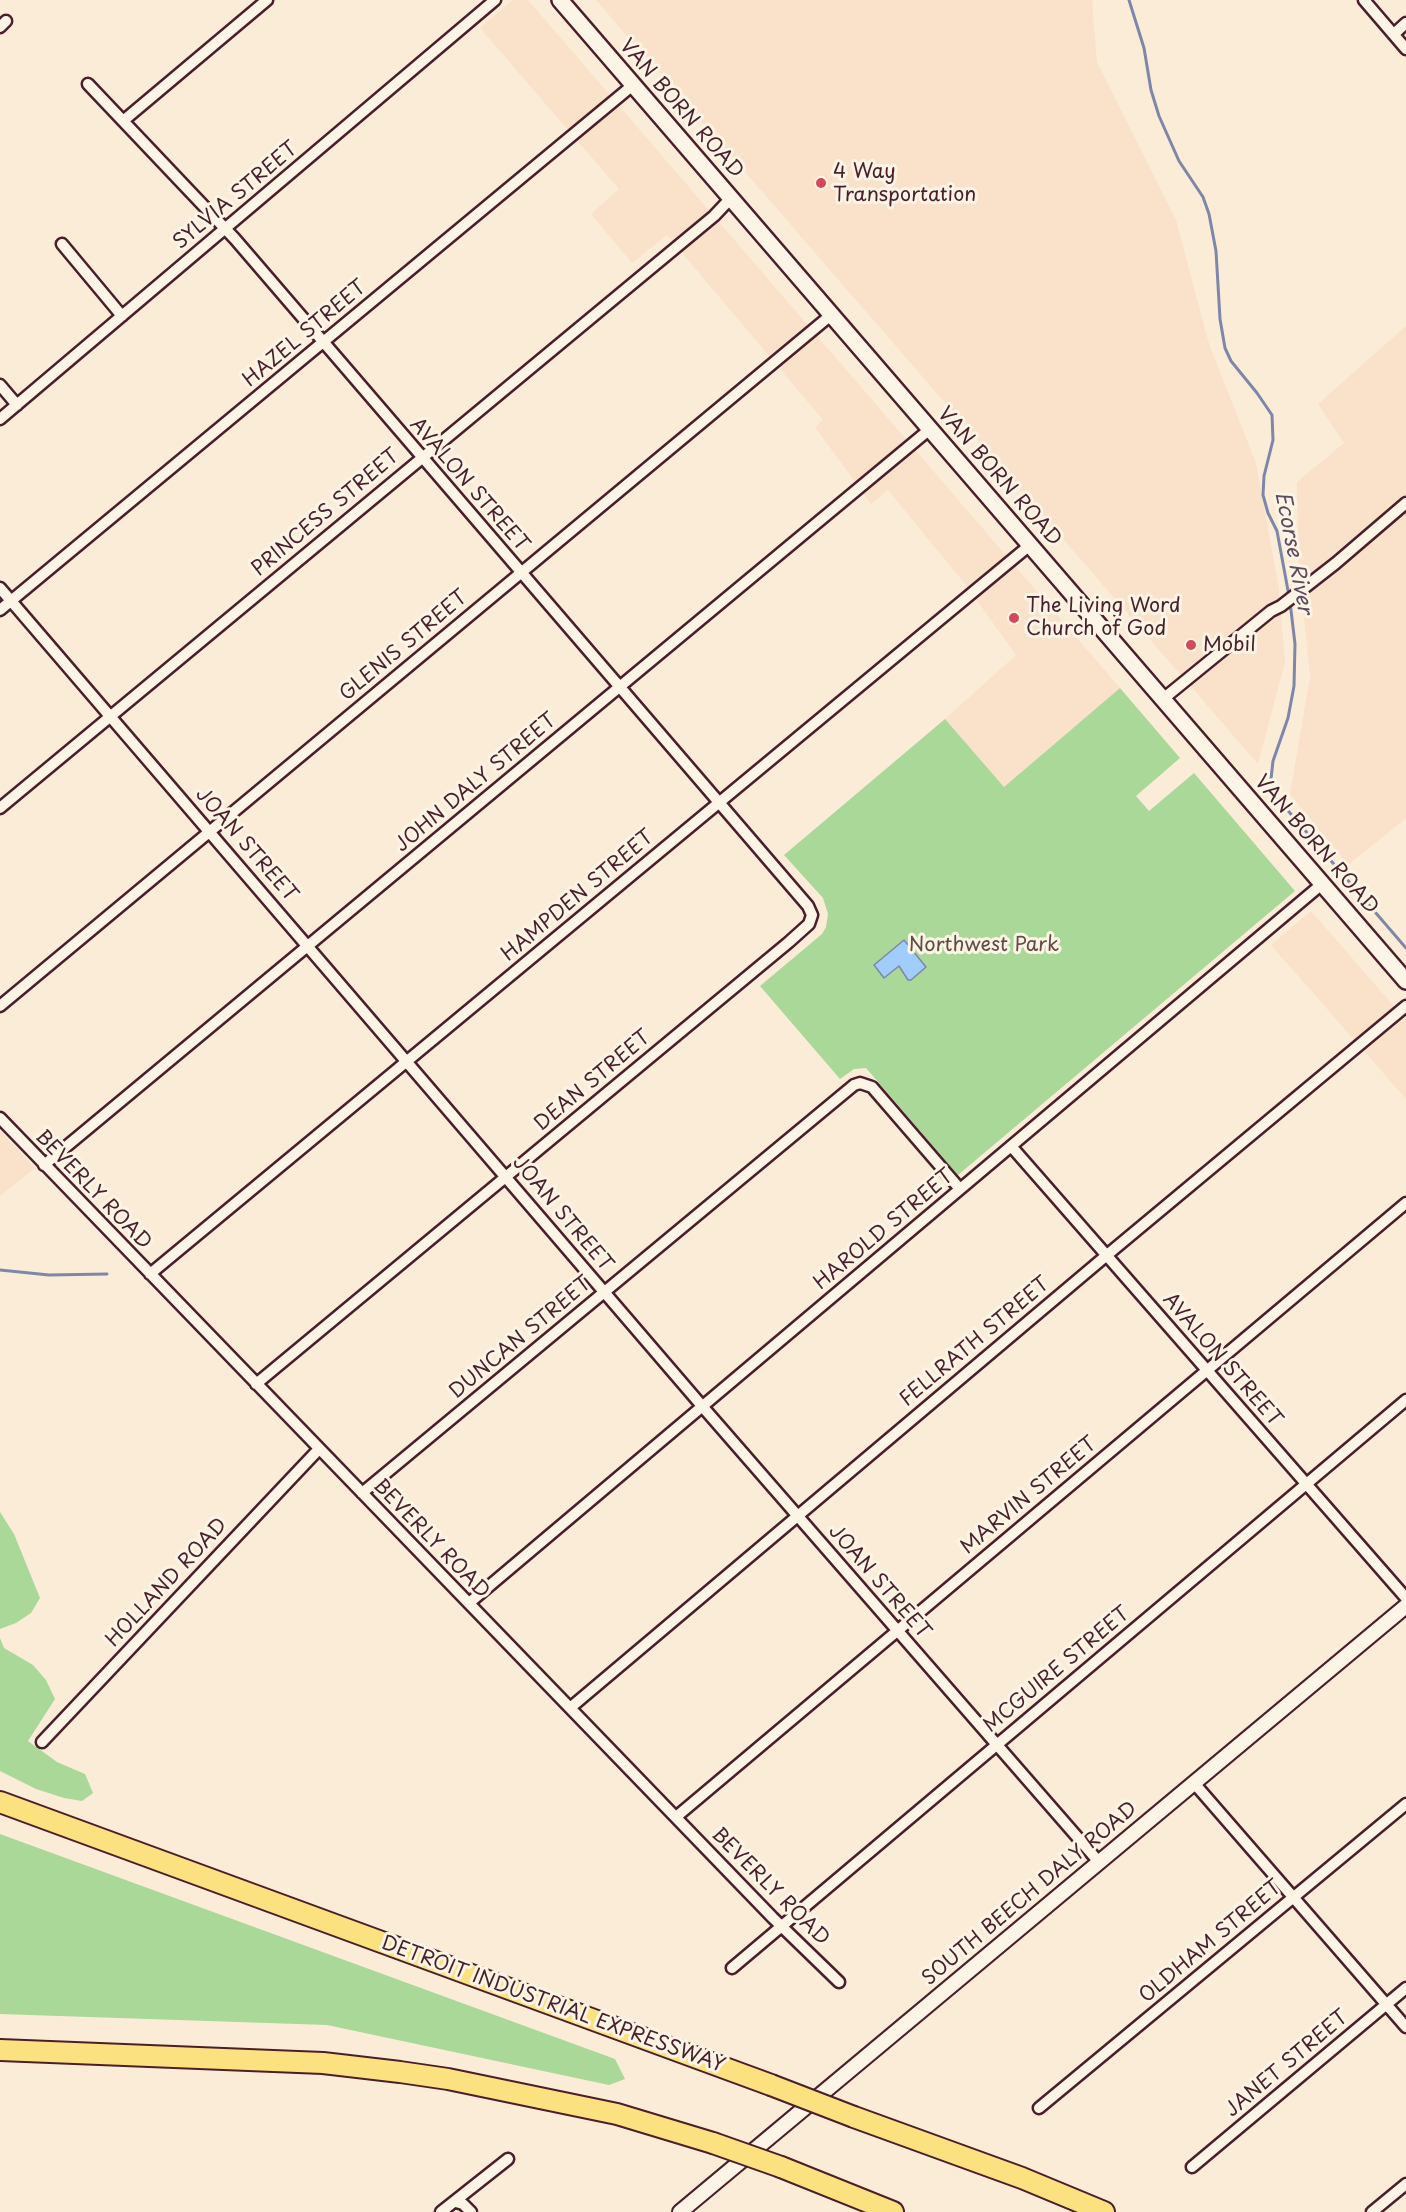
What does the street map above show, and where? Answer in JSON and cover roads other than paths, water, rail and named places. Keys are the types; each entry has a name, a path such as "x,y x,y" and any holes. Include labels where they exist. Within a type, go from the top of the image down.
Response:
{"highway":[{"name":"DETROIT INDUSTRIAL EXPRESSWAY","path":"0,1802 1022,2178 1104,2212"},
{"path":"0,2050 323,2063 448,2079 617,2114 713,2143 781,2167 892,2212"}],"main road":[{"name":"VAN BORN ROAD","path":"560,0 1406,981"}],"street":[{"path":"123,121 267,0"},
{"name":"SYLVIA STREET","path":"0,419 495,0"},
{"path":"1364,0 1406,49"},
{"path":"1394,34 1406,23"},
{"name":"AVALON STREET","path":"88,84 225,229 323,342 808,906 811,918"},
{"name":"HAZEL STREET","path":"0,610 633,85"},
{"name":"PRINCESS STREET","path":"0,808 714,216 731,198"},
{"path":"62,244 122,316"},
{"name":"GLENIS STREET","path":"0,1006 831,315"},
{"path":"0,385 17,405"},
{"name":"JOHN DALY STREET","path":"44,1165 930,429"},
{"path":"1163,699 1271,611 1281,606 1336,563 1406,503"},
{"name":"HAMPDEN STREET","path":"150,1274 1030,545"},
{"name":"JOAN STREET","path":"0,588 309,945 702,1406 1099,1862"},
{"name":"HAROLD STREET","path":"469,1603 1322,884"},
{"name":"DEAN STREET","path":"256,1384 789,942 809,924 811,918"},
{"name":"FELLRATH STREET","path":"570,1708 1107,1254 1406,1006"},
{"name":"DUNCAN STREET","path":"362,1493 854,1085 860,1083 872,1087 960,1189"},
{"name":"BEVERLY ROAD","path":"0,1118 782,1928 839,1982"},
{"name":"AVALON STREET","path":"1011,1146 1406,1598"},
{"name":"MARVIN STREET","path":"676,1817 1406,1203"},
{"name":"MCGUIRE STREET","path":"732,1968 1406,1400"},
{"name":"HOLLAND ROAD","path":"42,1742 319,1449"},
{"name":"SOUTH BEECH DALY ROAD","path":"680,2212 1406,1606"},
{"path":"1194,1783 1406,2027"},
{"name":"OLDHAM STREET","path":"1039,2108 1406,1804"},
{"name":"JANET STREET","path":"1192,2168 1406,1988"},
{"path":"441,2212 508,2159"},
{"path":"1372,2212 1406,2184"},
{"path":"456,2202 463,2204 471,2212"}],"water":[{"path":"904,940 926,967 911,980 908,980 899,966 884,978 874,965"}],"waterway":[{"name":"Ecorse River","path":"1129,0 1144,48 1151,90 1159,116 1179,161 1203,197 1209,214 1216,251 1220,319 1225,348 1231,361 1272,415 1273,440 1264,476 1263,495 1268,513 1277,531 1289,596"},
{"name":"Ecorse River","path":"1290,602 1295,644 1294,686 1288,718 1273,761 1271,779 1274,791 1278,799 1406,948"},
{"path":"0,1270 49,1275 107,1274"}],"place":[{"name":"4 Way Transportation","path":"821,183"},
{"name":"The Living Word Church of God","path":"1014,618"},
{"name":"Mobil","path":"1191,645"}],"park label":[{"name":"Northwest Park","path":"984,945"}]}
